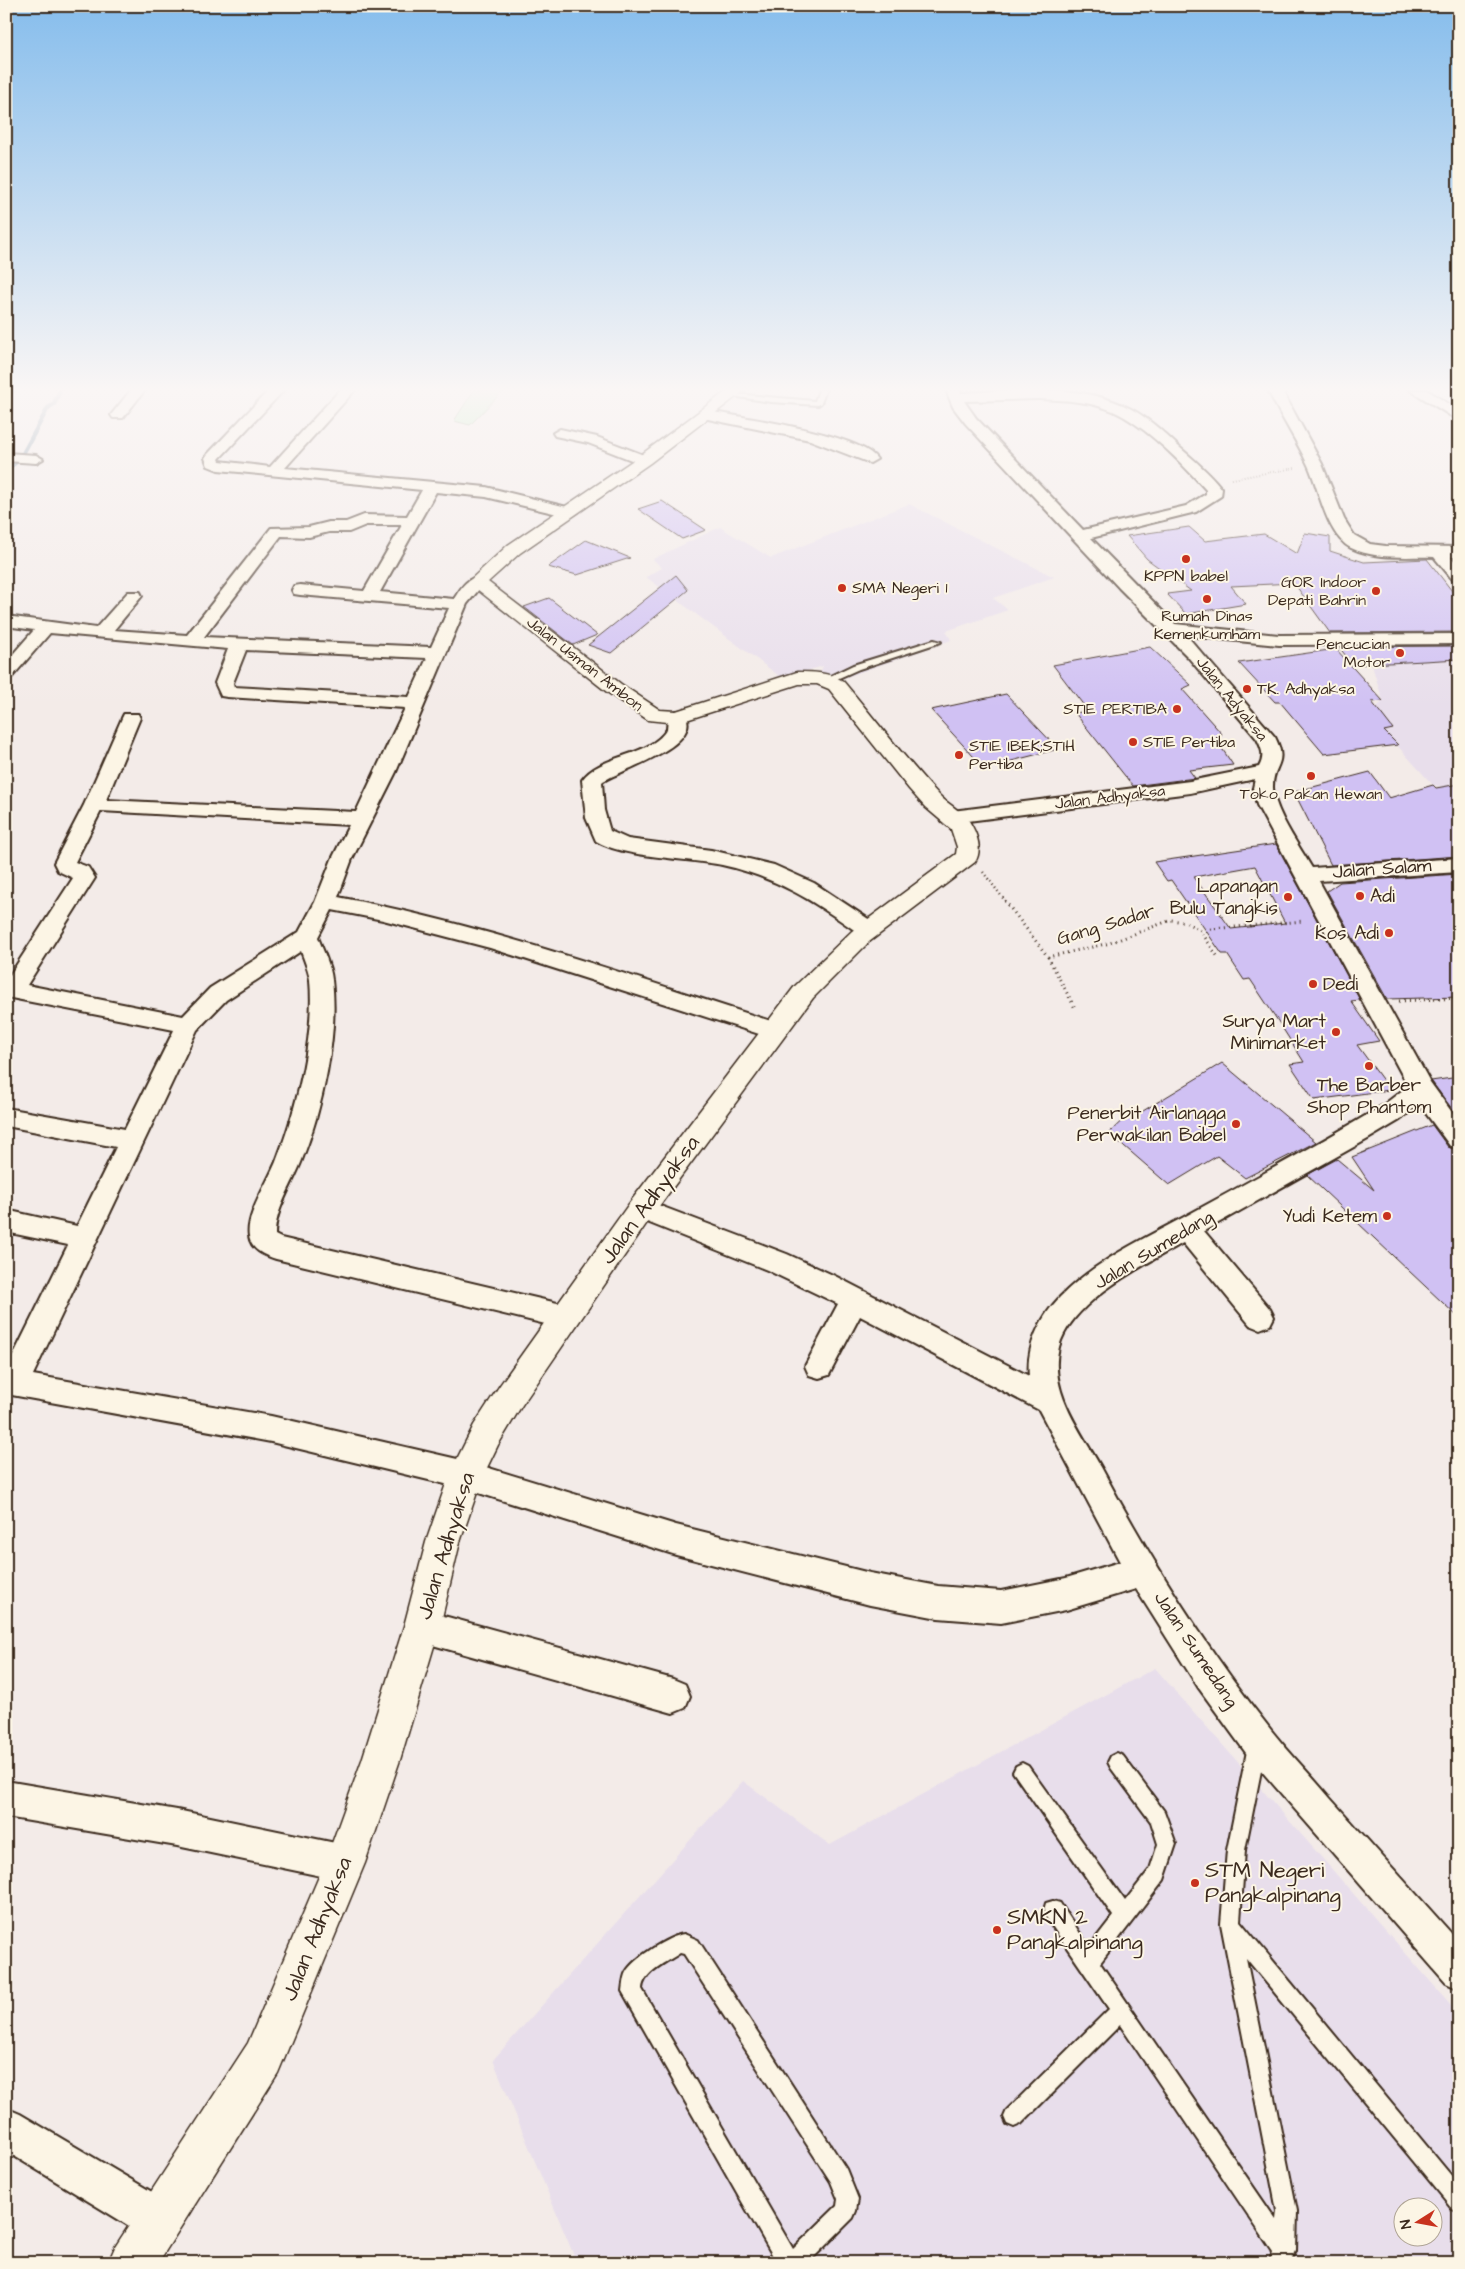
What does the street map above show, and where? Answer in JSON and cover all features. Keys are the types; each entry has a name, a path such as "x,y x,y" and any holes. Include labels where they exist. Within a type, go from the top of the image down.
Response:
{"street":[{"path":"369,597 426,496"},
{"path":"502,496 570,512"},
{"path":"593,496 514,549 468,590 459,604 382,780 342,859 326,902 307,936 218,994 188,1025 9,1387 271,1430 466,1475 676,1540 870,1590 938,1602 1001,1607 1066,1594 1143,1571"},
{"name":"Jalan Adyaksa","path":"1042,496 1125,584 1172,630 1266,736 1272,750 1272,760 1266,771"},
{"path":"1080,536 1191,509 1213,496"},
{"path":"1328,496 1341,527 1350,540 1368,548 1459,552"},
{"path":"192,640 277,532 309,532 329,527 349,527 364,520 412,521"},
{"path":"1439,552 1459,577"},
{"name":"Jalan Usman Ambon","path":"477,582 645,711 655,716 678,716 796,678 828,680"},
{"path":"300,590 459,604"},
{"path":"102,632 134,596"},
{"path":"6,620 45,628 238,644 438,653"},
{"path":"6,673 45,628"},
{"path":"1172,630 1279,640 1459,639"},
{"path":"238,644 223,687 227,692 415,703"},
{"path":"828,680 836,685 856,708 960,833"},
{"path":"678,716 680,725 678,731 666,744 615,766 592,780 594,810 599,830 603,836 626,844 677,850 767,870 809,889 868,930"},
{"path":"131,718 94,805 64,863 65,866 81,872 84,878 9,990 188,1025"},
{"path":"1266,771 1263,788 1267,805 1421,1088 1444,1122 1459,1139"},
{"name":"Jalan Adhyaksa","path":"131,2263 263,2058 345,1863 381,1760 422,1626 443,1542 466,1475 486,1435 511,1395 641,1209 774,1031 822,972 868,930 960,833 1266,771"},
{"path":"94,805 362,819"},
{"name":"Jalan Salam","path":"1306,875 1459,864"},
{"path":"326,902 369,909 505,943 774,1031"},
{"path":"307,936 320,978 322,996 316,1071 307,1108 290,1158 262,1223 262,1237 267,1244 276,1248 566,1317"},
{"name":"Jalan Sumedang","path":"1421,1088 1391,1113 1126,1262 1090,1288 1063,1311 1052,1325 1044,1345 1042,1369 1050,1401 1143,1571 1192,1647 1258,1741 1459,1970"},
{"path":"6,1117 130,1140"},
{"path":"641,1209 777,1262 855,1299 1050,1401"},
{"path":"6,1221 84,1238"},
{"path":"1187,1229 1260,1317"},
{"path":"819,1366 855,1299"},
{"path":"422,1626 673,1696"},
{"path":"6,1799 177,1828 345,1863"},
{"path":"6,2128 159,2220"}],"lane":[{"path":"828,680 856,667 937,642"},
{"path":"1258,1741 1236,1850 1230,1924 1288,2211 1282,2257"},
{"path":"1089,1962 1158,1874 1167,1844 1158,1816 1117,1762"},
{"path":"1022,1772 1125,1917"},
{"path":"1053,1910 1122,2009 1282,2257"},
{"path":"1230,1924 1459,2201"},
{"path":"789,2263 632,1991 633,1978 641,1969 677,1944 684,1943 691,1947 839,2176 848,2199 846,2211 793,2263"},
{"path":"1014,2117 1122,2009"}],"path":[{"name":"Gang Sadar","path":"960,833 1007,902 1048,957 1076,1010"},
{"name":"Gang Sadar","path":"1048,957 1110,943 1171,920 1186,922 1200,930 1328,919"},
{"path":"1200,930 1218,957"},
{"path":"1374,1002 1459,998"}],"shaded area":[{"name":"SMA Negeri 1","path":"909,504 1054,577 993,598 1008,610 946,631 951,640 841,679 818,678 823,666 782,678 646,577 662,568 653,559 720,527 771,558"},
{"path":"1399,644 1459,647 1459,784 1442,787 1433,785 1384,731 1393,729 1376,708 1383,701 1366,646"},
{"name":"SMKN 2 Pangkalpinang","path":"1155,1668 1459,2014 1459,2263 577,2263 493,2060 743,1781 830,1845"}],"building":[{"path":"662,501 706,530 682,539 638,509"},
{"path":"1189,527 1205,541 1264,534 1297,554 1305,533 1330,537 1330,551 1364,562 1427,559 1459,600 1459,632 1330,633 1294,583 1231,586 1246,604 1186,614 1167,594 1191,591 1147,559 1127,536"},
{"path":"586,540 630,558 577,575 548,567"},
{"path":"676,575 688,590 611,653 588,645"},
{"path":"549,598 597,635 573,645 524,607"},
{"path":"1459,646 1459,659 1353,665 1339,647"},
{"path":"1150,647 1191,685 1182,689 1222,734 1215,738 1233,765 1189,770 1195,778 1133,786 1075,713 1088,711 1053,665"},
{"path":"1336,649 1383,701 1372,702 1393,729 1384,731 1398,745 1324,754 1280,702 1275,702 1239,663"},
{"path":"1006,694 1058,749 984,768 931,710"},
{"path":"1370,772 1389,798 1433,785 1436,788 1459,784 1459,856 1331,865 1294,792"},
{"path":"1276,844 1360,1000 1351,1001 1379,1041 1357,1045 1390,1090 1314,1100 1290,1064 1304,1062 1250,979 1244,980 1227,954 1222,954 1171,880 1167,881 1154,862","holes":["1255,866 1285,923 1231,929 1194,877"]},
{"path":"1459,874 1459,997 1387,999 1327,891 1340,882"},
{"name":"Penerbit Airlangga Perwakilan Babel","path":"1222,1063 1316,1142 1245,1178 1217,1156 1169,1185 1109,1133 1133,1110 1138,1114"},
{"path":"1459,1077 1459,1118 1431,1081"},
{"path":"1432,1125 1448,1147 1459,1151 1459,1318 1307,1175 1337,1159 1374,1190 1352,1157"}],"place":[{"name":"KPPN babel","path":"1186,559"},
{"name":"SMA Negeri 1","path":"842,588"},
{"name":"GOR Indoor Depati Bahrin","path":"1376,591"},
{"name":"Rumah Dinas Kemenkumham","path":"1207,599"},
{"name":"Pencucian Motor","path":"1400,653"},
{"name":"TK. Adhyaksa","path":"1247,689"},
{"name":"STIE PERTIBA","path":"1177,709"},
{"name":"STIE Pertiba","path":"1133,742"},
{"name":"STIE IBEK;STIH Pertiba","path":"959,755"},
{"name":"Toko Pakan Hewan","path":"1311,776"},
{"name":"Adi","path":"1360,896"},
{"name":"Lapangan Bulu Tangkis","path":"1288,897"},
{"name":"Kos Adi","path":"1389,933"},
{"name":"Dedi","path":"1313,984"},
{"name":"Surya Mart Minimarket","path":"1336,1032"},
{"name":"The Barber Shop Phantom","path":"1369,1066"},
{"name":"Penerbit Airlangga Perwakilan Babel","path":"1236,1124"},
{"name":"Yudi Ketem","path":"1387,1216"},
{"name":"STM Negeri Pangkalpinang","path":"1195,1883"},
{"name":"SMKN 2 Pangkalpinang","path":"997,1930"}]}
